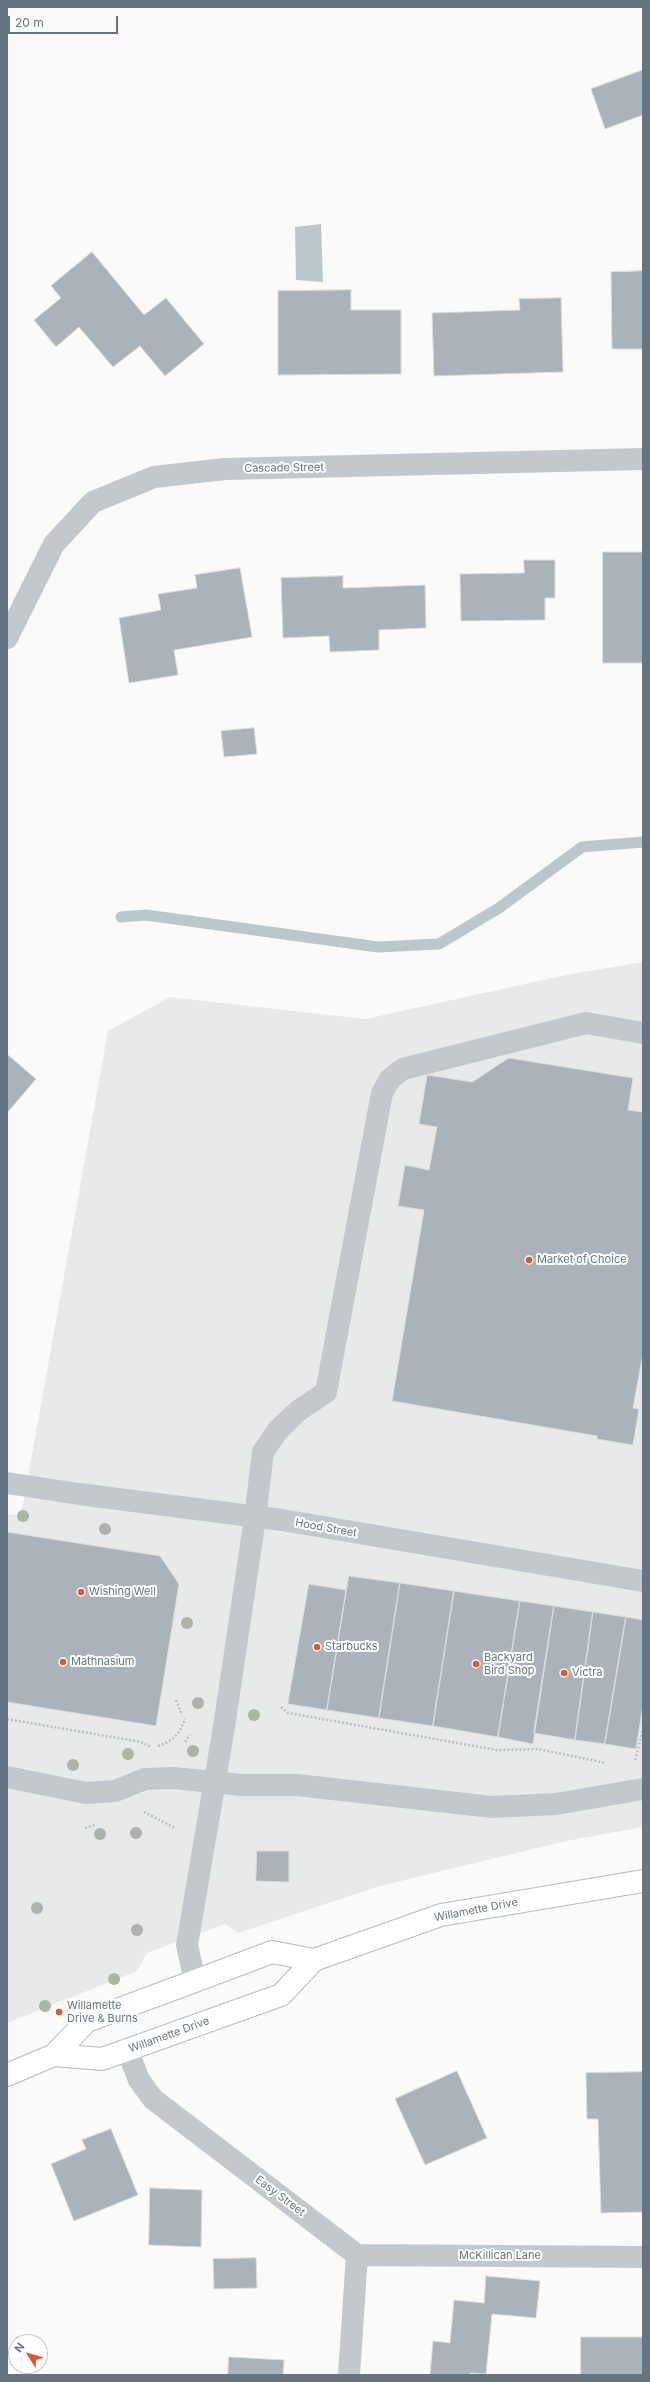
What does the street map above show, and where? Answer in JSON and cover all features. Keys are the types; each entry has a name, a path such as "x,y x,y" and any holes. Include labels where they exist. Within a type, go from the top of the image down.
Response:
{"main road":[{"name":"Willamette Drive","path":"54,2055 102,2059 281,1995 314,1960 441,1915 643,1881"},
{"name":"Willamette Drive","path":"7,2076 54,2055 88,2021 272,1952 314,1960"}],"street":[{"name":"Cascade Street","path":"7,638 54,544 93,502 154,477 225,469 643,459"},
{"path":"195,1981 188,1944 213,1783 224,1727 255,1518 263,1452 278,1430 298,1411 326,1392 382,1093 390,1079 403,1069 586,1024 643,1033"},
{"name":"Hood Street","path":"7,1483 255,1518 282,1520 643,1581"},
{"path":"7,1777 86,1793 115,1791 146,1779 173,1778 213,1783 296,1785 492,1807 556,1804 643,1789"},
{"name":"Easy Street","path":"128,2049 139,2080 153,2099 357,2255"},
{"path":"348,2375 357,2255"},
{"name":"McKillican Lane","path":"357,2255 643,2257"}],"path":[{"path":"176,1700 182,1715"},
{"path":"281,1707 288,1713 497,1750 538,1749 612,1764"},
{"path":"7,1719 134,1741 150,1747 160,1746 172,1740 181,1730 185,1718"},
{"path":"634,1766 643,1730"},
{"path":"185,1742 190,1735"}],"shaded area":[{"path":"321,224 323,282 296,280 295,227"},
{"path":"643,962 643,1827 566,1841 380,1886 238,1933 225,1924 147,1953 137,1971 7,2023 7,1514 21,1516 108,1031 170,997 365,1019 571,974"}],"building":[{"path":"643,70 643,115 605,129 591,89"},
{"path":"92,252 144,315 166,298 204,344 165,376 140,346 113,367 79,327 56,347 34,320 61,298 51,286"},
{"path":"643,271 643,349 612,349 611,272"},
{"path":"351,290 351,310 401,310 401,374 278,375 278,291"},
{"path":"561,298 563,372 434,376 432,313 520,310 519,299"},
{"path":"603,552 643,552 643,663 603,663"},
{"path":"524,560 555,560 555,598 545,598 545,620 461,621 460,574 524,573"},
{"path":"240,568 252,637 174,650 178,675 129,683 119,618 161,610 158,594 197,588 195,575"},
{"path":"343,576 343,588 425,585 426,628 379,630 379,650 330,652 329,636 283,638 281,578"},
{"path":"254,728 257,754 224,757 221,731"},
{"path":"7,1054 36,1079 7,1113"},
{"name":"Market of Choice","path":"509,1058 633,1078 628,1110 643,1112 643,1353 633,1408 639,1409 633,1445 597,1439 597,1436 392,1401 424,1210 398,1206 405,1165 429,1170 437,1127 419,1124 427,1075 472,1082"},
{"path":"7,1532 160,1556 179,1584 156,1726 7,1702"},
{"path":"349,1576 400,1583 379,1718 327,1710"},
{"path":"400,1583 454,1591 433,1726 379,1718"},
{"name":"Starbucks","path":"309,1584 346,1590 327,1710 288,1704"},
{"name":"Backyard Bird Shop","path":"454,1591 520,1601 498,1737 433,1726"},
{"path":"520,1601 554,1606 533,1744 498,1737"},
{"name":"Victra","path":"554,1606 593,1612 575,1740 534,1733"},
{"path":"593,1612 626,1617 605,1744 575,1740"},
{"path":"626,1617 643,1620 643,1705 636,1749 605,1744"},
{"path":"257,1851 289,1851 289,1882 256,1881"},
{"path":"457,2071 487,2138 425,2165 395,2099"},
{"path":"643,2072 643,2212 601,2213 598,2119 587,2119 586,2073"},
{"path":"111,2129 138,2195 74,2221 51,2164 86,2149 82,2140"},
{"path":"150,2188 202,2190 201,2247 149,2245"},
{"path":"256,2258 257,2288 214,2289 213,2259"},
{"path":"486,2276 540,2281 536,2318 492,2314 486,2374 470,2373 470,2375 430,2375 433,2341 450,2343 454,2300 484,2303"},
{"path":"581,2337 643,2337 643,2375 581,2375"},
{"path":"229,2357 284,2360 283,2375 228,2375"}],"waterway":[{"path":"121,917 146,915 378,947 439,944 499,908 582,847 643,842"}],"place":[{"name":"Market of Choice","path":"529,1260"},
{"name":"Wishing Well","path":"81,1592"},
{"name":"Starbucks","path":"317,1647"},
{"name":"Mathnasium","path":"63,1662"},
{"name":"Backyard Bird Shop","path":"476,1664"},
{"name":"Victra","path":"564,1673"},
{"name":"Willamette Drive & Burns","path":"59,2012"}]}
